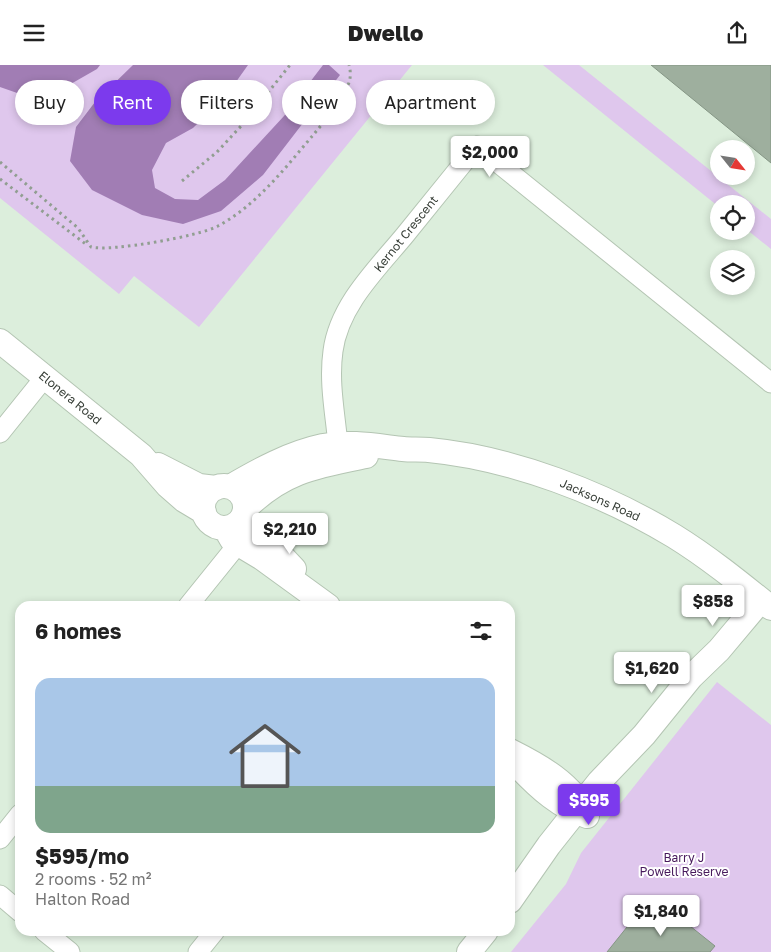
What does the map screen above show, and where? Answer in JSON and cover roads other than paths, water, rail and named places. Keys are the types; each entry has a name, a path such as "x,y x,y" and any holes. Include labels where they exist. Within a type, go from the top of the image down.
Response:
{"main road":[{"name":"Elonera Road","path":"0,341 141,455 168,486 184,500 204,512"},
{"name":"Jacksons Road","path":"238,524 258,496 274,484 359,444 429,450 500,464 545,477 583,491 637,515 675,537 726,572 760,600"},
{"name":"Jacksons Road","path":"223,487 299,453 325,446 339,453"},
{"name":"Elonera Road","path":"141,455 193,483 223,487"},
{"path":"321,601 262,559 238,524 244,501 241,495 223,487 206,498 204,512 206,519 211,524 218,527 238,524 292,566 329,601"},
{"path":"515,894 530,870 581,811 612,767 644,735 691,677 717,634 760,600"},
{"path":"515,754 567,787 577,797 581,811"},
{"path":"515,762 532,781 555,800 581,811"},
{"path":"469,952 482,936"}],"street":[{"name":"Kernot Crescent","path":"339,453 332,373 333,349 341,323 355,297 477,146 771,383"},
{"path":"0,433 45,377"},
{"path":"191,601 238,524"},
{"path":"0,839 15,820"},
{"path":"0,895 15,907"},
{"path":"50,936 70,952"},
{"path":"198,952 211,936"}],"park label":[{"name":"Barry J Powell Reserve","path":"684,865"}]}
